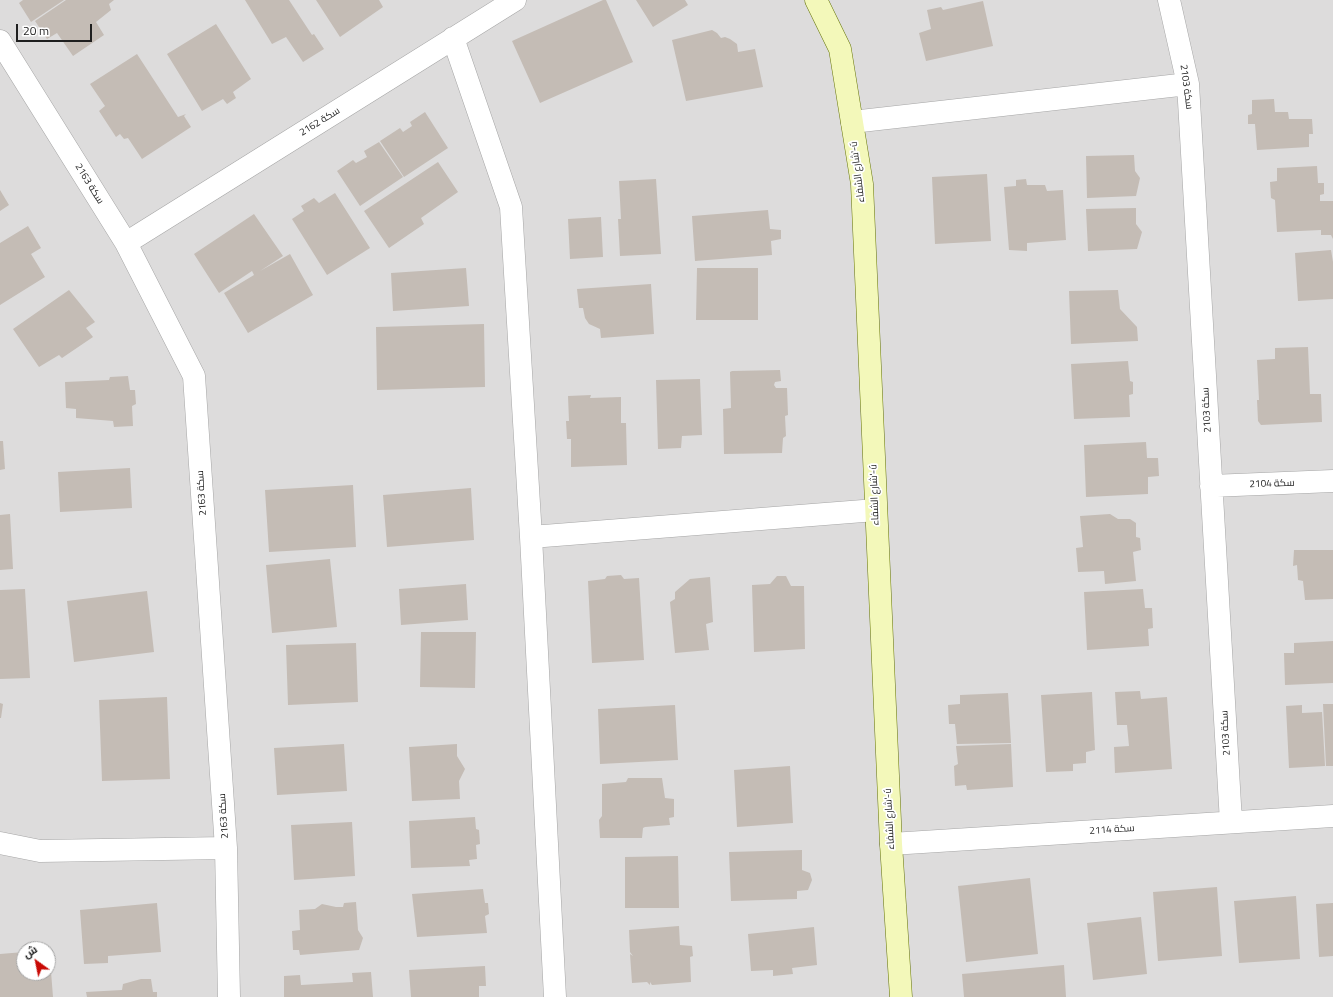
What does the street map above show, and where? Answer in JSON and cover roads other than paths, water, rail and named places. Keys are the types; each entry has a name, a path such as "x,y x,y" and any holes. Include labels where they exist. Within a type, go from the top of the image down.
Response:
{"street":[{"name":"سكة 2162","path":"126,243 515,0"},
{"name":"شارع الشفاء'-ú","path":"816,0 840,49 862,184 891,844 901,997"},
{"name":"سكة 2103","path":"1169,0 1188,84 1231,822"},
{"path":"453,38 511,207 531,537 555,997"},
{"name":"سكة 2163","path":"0,41 126,243 194,376 226,848 229,997"},
{"path":"852,122 1188,84"},
{"name":"سكة 2104","path":"1211,486 1333,481"},
{"path":"531,537 876,510"},
{"name":"سكة 2114","path":"891,844 1333,816"},
{"path":"0,843 40,851 226,848"}]}
